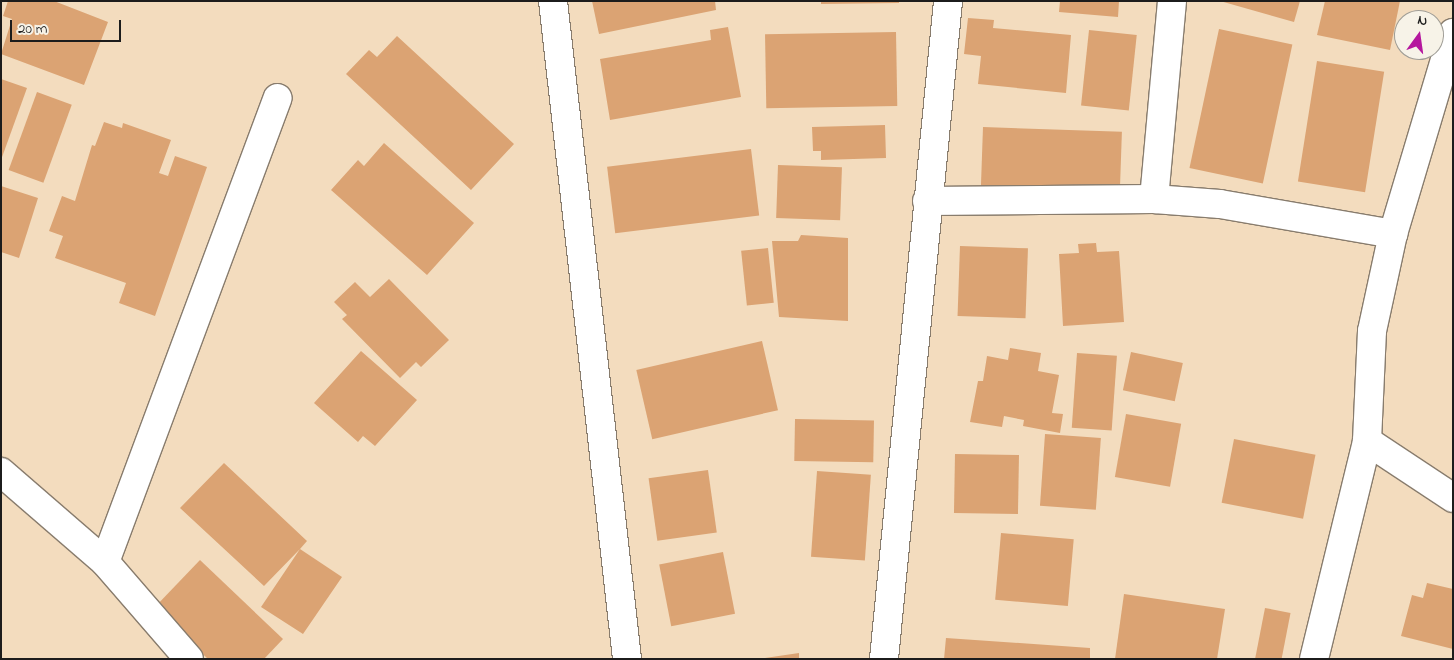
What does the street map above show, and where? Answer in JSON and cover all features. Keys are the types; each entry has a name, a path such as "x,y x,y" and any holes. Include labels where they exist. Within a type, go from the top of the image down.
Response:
{"street":[{"path":"553,1 627,659"},
{"path":"884,659 927,201 948,1"},
{"path":"1154,199 1172,1"},
{"path":"1314,659 1367,441 1372,331 1393,234 1453,33"},
{"path":"105,562 278,98"},
{"path":"927,201 1154,199 1220,204 1393,234"},
{"path":"1367,441 1453,498"},
{"path":"1,472 105,562 189,659"}],"building":[{"path":"8,1 54,1 108,22 84,85 1,54 12,19 3,16"},
{"path":"592,1 715,1 716,10 599,34"},
{"path":"821,1 899,1 899,3 821,4"},
{"path":"1060,1 1119,1 1118,17 1059,12"},
{"path":"1220,1 1300,1 1294,22"},
{"path":"1325,1 1400,1 1398,10 1394,10 1394,30 1390,50 1317,35"},
{"path":"968,18 994,20 993,28 1071,35 1066,93 978,84 981,56 964,54"},
{"path":"728,27 741,97 610,120 600,59 711,40 710,30"},
{"path":"1219,29 1292,45 1263,183 1189,168"},
{"path":"1089,30 1137,35 1129,111 1081,106"},
{"path":"896,32 897,106 766,108 765,34"},
{"path":"397,36 514,144 471,190 346,74 369,50 377,57"},
{"path":"1317,61 1384,72 1365,192 1298,181"},
{"path":"1,79 27,88 1,160"},
{"path":"37,92 72,105 43,183 9,170"},
{"path":"104,122 122,128 123,123 171,140 159,173 168,176 175,156 207,167 155,316 119,303 126,283 55,258 63,236 49,231 62,196 75,201 92,145 95,146"},
{"path":"885,125 886,158 821,160 821,151 813,151 812,127"},
{"path":"983,127 1122,132 1120,191 981,186"},
{"path":"384,143 474,223 427,275 331,190 358,160 364,166"},
{"path":"751,149 759,216 615,233 607,167"},
{"path":"778,165 842,167 840,220 776,218"},
{"path":"1,186 38,198 19,258 1,252"},
{"path":"801,235 848,238 848,321 779,317 772,241 798,241"},
{"path":"1096,243 1097,252 1119,251 1124,322 1063,326 1059,254 1079,253 1078,244"},
{"path":"960,246 1028,248 1026,318 958,316"},
{"path":"768,248 774,303 747,306 741,251"},
{"path":"389,279 449,340 421,367 416,362 400,378 342,319 347,315 334,302 355,282 370,297"},
{"path":"762,341 778,410 652,439 636,370"},
{"path":"1010,348 1041,353 1038,371 1059,375 1052,413 1063,414 1060,433 1023,426 1024,420 1004,416 1002,427 970,422 978,381 983,381 987,356 1008,360"},
{"path":"361,351 417,400 375,446 363,436 358,442 314,403"},
{"path":"1131,352 1183,363 1175,401 1123,390"},
{"path":"1077,353 1117,356 1112,431 1072,428"},
{"path":"1126,414 1181,424 1170,487 1115,477"},
{"path":"795,419 874,420 873,462 794,461"},
{"path":"1045,434 1101,438 1096,510 1040,506"},
{"path":"1234,439 1315,455 1303,519 1222,503"},
{"path":"955,454 1019,455 1018,514 954,513"},
{"path":"224,463 307,541 264,586 180,508"},
{"path":"708,470 717,532 657,541 649,478"},
{"path":"817,471 871,475 865,561 811,557"},
{"path":"1001,533 1074,539 1068,606 995,600"},
{"path":"300,549 342,577 303,634 261,607"},
{"path":"723,552 735,614 671,626 659,564"},
{"path":"200,560 283,639 264,659 208,659 154,608"},
{"path":"1427,583 1453,589 1453,649 1401,636 1412,595 1423,598"},
{"path":"1124,594 1225,609 1217,659 1115,659"},
{"path":"1265,608 1291,613 1282,659 1255,659"},
{"path":"946,638 1090,648 1090,659 944,659"},
{"path":"799,653 799,659 765,659 765,658"}]}
